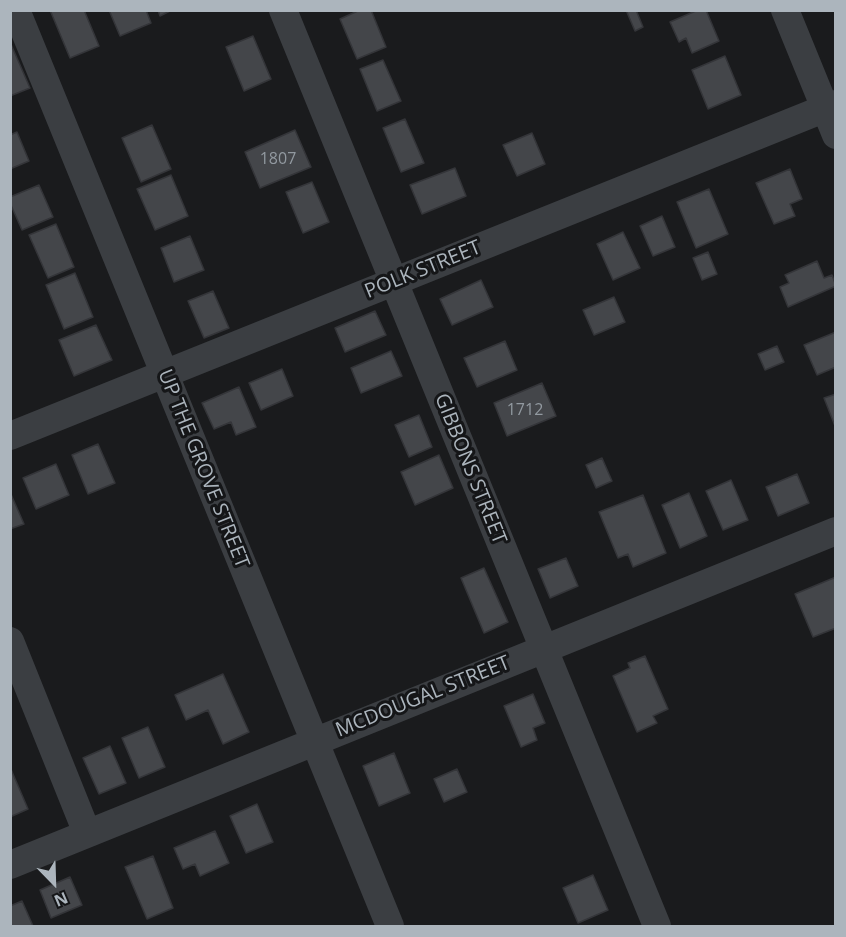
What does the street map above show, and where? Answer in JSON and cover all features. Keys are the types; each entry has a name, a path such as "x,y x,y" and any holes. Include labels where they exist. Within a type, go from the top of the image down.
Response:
{"street":[{"name":"UP THE GROVE STREET","path":"16,10 390,927"},
{"name":"GIBBONS STREET","path":"283,10 657,927"},
{"path":"785,10 830,106 836,135"},
{"name":"POLK STREET","path":"10,436 830,106"},
{"name":"MCDOUGAL STREET","path":"10,865 836,531"},
{"path":"10,641 87,833"}],"building":[{"path":"50,10 84,10 99,46 70,58"},
{"path":"109,10 146,10 151,23 120,36"},
{"path":"158,10 172,10 160,16"},
{"path":"360,10 371,10 386,47 357,59 340,19"},
{"path":"626,10 636,10 643,27 635,31"},
{"path":"698,10 706,10 719,41 692,53 686,38 679,42 670,22"},
{"path":"253,36 271,79 244,91 226,47"},
{"path":"10,42 30,88 10,96"},
{"path":"725,56 741,95 708,109 692,70"},
{"path":"383,60 401,101 377,111 360,69"},
{"path":"405,119 424,163 401,172 383,128"},
{"path":"152,125 171,169 141,182 122,138"},
{"path":"295,130 311,167 260,188 245,152"},
{"path":"17,132 29,161 10,169 10,135"},
{"path":"532,133 545,164 517,176 503,145"},
{"path":"455,168 466,196 422,214 410,185"},
{"path":"790,169 802,199 790,204 795,216 774,224 756,183"},
{"path":"171,175 188,216 155,230 137,189"},
{"path":"312,182 329,222 303,233 286,192"},
{"path":"39,185 53,217 22,230 10,203 10,197"},
{"path":"709,189 728,234 696,248 677,202"},
{"path":"662,216 675,247 653,256 640,226"},
{"path":"56,224 74,267 48,278 29,235"},
{"path":"623,232 640,268 613,280 597,244"},
{"path":"190,236 204,270 174,282 161,248"},
{"path":"708,252 717,274 702,280 693,258"},
{"path":"817,261 824,278 832,275 836,286 788,307 780,287 789,283 785,275"},
{"path":"75,273 93,317 64,329 46,285"},
{"path":"481,280 493,307 452,325 440,299"},
{"path":"213,291 229,328 204,338 188,301"},
{"path":"614,297 625,322 594,335 583,310"},
{"path":"375,311 386,335 345,352 335,328"},
{"path":"96,325 112,360 74,376 59,340"},
{"path":"836,332 836,367 817,375 804,345"},
{"path":"505,341 517,370 477,387 464,358"},
{"path":"777,346 784,362 765,370 758,354"},
{"path":"391,351 402,376 361,393 351,368"},
{"path":"282,369 293,396 261,410 249,383"},
{"path":"542,383 556,416 507,436 494,403"},
{"path":"239,387 256,427 236,435 231,422 214,429 202,403"},
{"path":"836,394 836,426 835,426 824,398"},
{"path":"419,415 432,447 409,457 395,425"},
{"path":"98,444 115,483 88,494 72,455"},
{"path":"439,455 453,488 415,505 401,472"},
{"path":"602,458 612,481 596,488 586,465"},
{"path":"56,464 69,495 36,509 23,478"},
{"path":"797,474 809,503 778,516 766,487"},
{"path":"731,480 748,520 723,530 706,491"},
{"path":"10,492 24,524 10,529"},
{"path":"689,493 707,536 680,548 662,505"},
{"path":"643,495 666,553 633,567 628,554 618,558 599,512"},
{"path":"566,558 578,586 550,598 538,569"},
{"path":"484,568 508,622 484,633 461,578"},
{"path":"836,577 836,628 813,637 795,594"},
{"path":"645,656 668,709 653,716 657,723 637,732 613,676 630,668 628,663"},
{"path":"223,674 249,732 223,744 208,710 186,720 175,695"},
{"path":"533,694 545,723 533,728 537,740 521,747 504,706"},
{"path":"148,727 165,767 139,778 122,738"},
{"path":"110,746 126,783 99,794 83,758"},
{"path":"394,753 410,793 379,806 363,766"},
{"path":"10,767 28,809 10,817"},
{"path":"457,769 467,792 444,802 434,779"},
{"path":"257,804 273,842 246,853 230,816"},
{"path":"215,831 229,863 200,876 195,864 183,869 174,848"},
{"path":"153,856 173,908 147,919 125,867"},
{"path":"593,875 608,910 578,923 563,888"},
{"path":"70,877 82,905 51,918 40,890"},
{"path":"22,901 33,926 10,926 10,906"}]}
